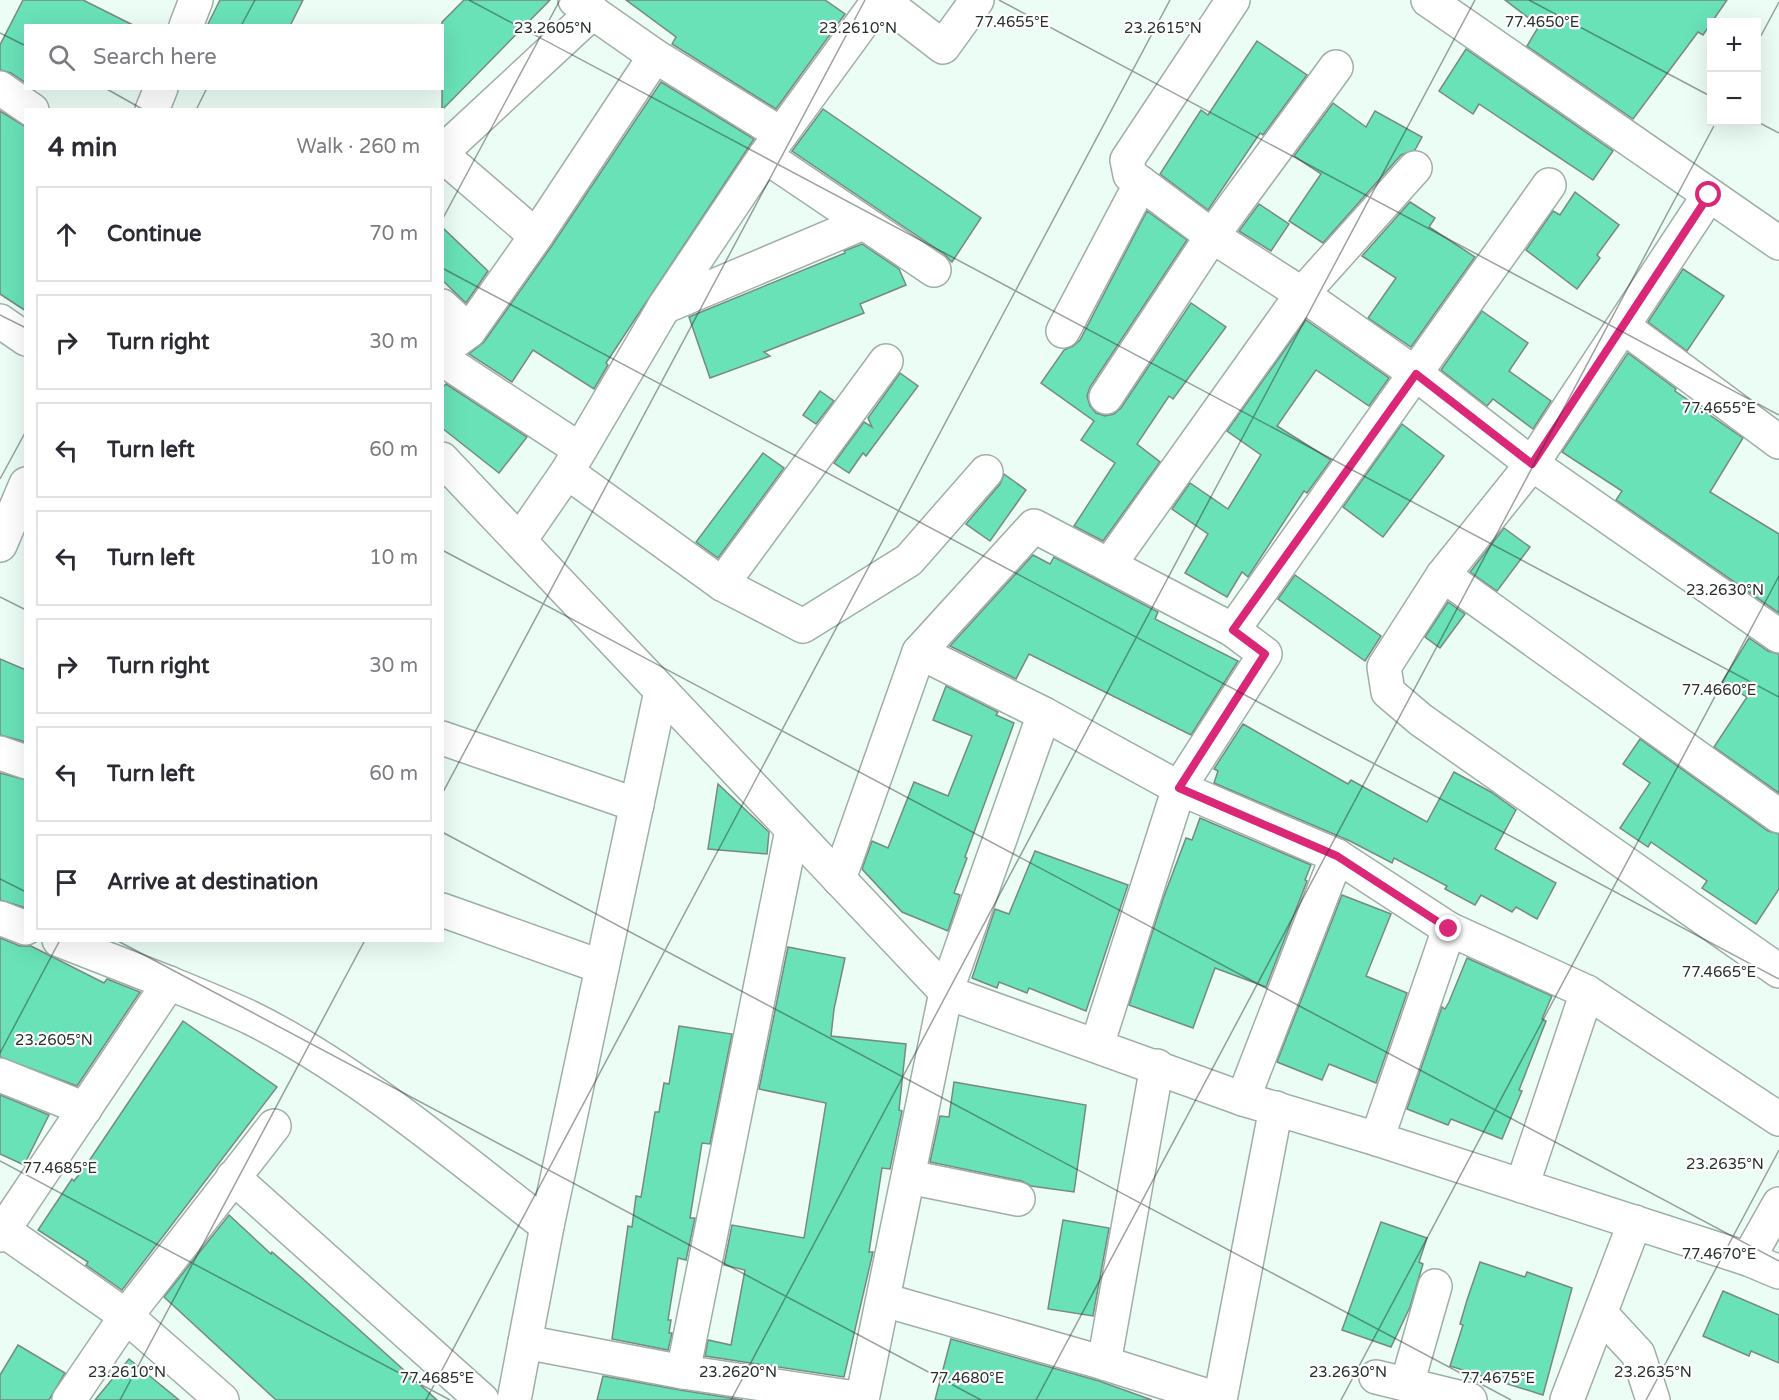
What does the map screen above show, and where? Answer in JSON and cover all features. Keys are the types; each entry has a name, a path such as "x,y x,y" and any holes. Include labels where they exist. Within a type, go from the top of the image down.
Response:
{"street":[{"path":"187,24 196,0"},
{"path":"520,540 573,461 664,307 773,145 880,0 944,47 977,0"},
{"path":"1233,0 1127,160 1130,175 1212,236 1302,294 1416,374 1532,464 1779,636"},
{"path":"1428,0 1779,243"},
{"path":"444,152 584,6 773,145 863,223 934,270"},
{"path":"444,350 469,331 536,236 655,56"},
{"path":"1106,397 1212,236 1336,67"},
{"path":"0,88 29,108"},
{"path":"153,108 159,90"},
{"path":"444,156 536,236"},
{"path":"1109,565 1302,294 1414,168"},
{"path":"1063,331 1141,183"},
{"path":"1233,630 1549,185"},
{"path":"1709,195 1532,464 1443,575 1384,667 1389,692 1421,720 1779,971"},
{"path":"664,307 863,223"},
{"path":"444,308 469,331"},
{"path":"0,321 24,338"},
{"path":"1624,327 1779,442"},
{"path":"444,361 573,461 722,584 803,626 909,560 986,472"},
{"path":"722,584 886,361"},
{"path":"444,461 946,992 1157,1066 1243,1099 1377,1139 1635,1222 1748,1259 1779,1272"},
{"path":"0,545 24,489"},
{"path":"839,879 919,652 1034,526 1233,630 1265,654 1179,788 1098,1046"},
{"path":"1443,575 1779,816"},
{"path":"919,652 1044,714 1179,788 1337,856 1449,929 1587,992 1779,1119"},
{"path":"514,1400 547,1226 661,691"},
{"path":"525,1342 683,1372 862,1400 946,992 1044,714"},
{"path":"444,739 637,805"},
{"path":"0,753 24,761"},
{"path":"683,1372 792,830"},
{"path":"1243,1099 1337,856"},
{"path":"444,911 602,967"},
{"path":"0,918 24,927"},
{"path":"1377,1139 1449,929"},
{"path":"64,942 250,1018 336,1069 425,1131 547,1226"},
{"path":"169,983 1,1231 126,1316 222,1400"},
{"path":"1522,1186 1587,992"},
{"path":"1104,1363 1157,1066"},
{"path":"0,1075 85,1109"},
{"path":"884,1300 1104,1363 1220,1400 1276,1108"},
{"path":"69,1400 126,1316 274,1126"},
{"path":"233,1177 482,1400"},
{"path":"909,1177 1018,1199"},
{"path":"1748,1259 1779,1204"},
{"path":"1567,1400 1635,1222"},
{"path":"1407,1384 1435,1286"},
{"path":"1601,1314 1638,1354 1653,1400"},
{"path":"1376,1377 1470,1400"}],"building":[{"path":"23,0 83,0 131,24 24,24 24,82 11,73 0,70 0,45"},
{"path":"220,0 303,0 291,24 208,24"},
{"path":"464,0 550,0 444,108 442,108 444,24 442,22"},
{"path":"626,0 825,0 845,14 776,109 672,44 676,37"},
{"path":"1505,0 1727,0 1715,18 1707,18 1707,29 1703,35 1698,32 1633,119 1527,46 1539,26"},
{"path":"1257,41 1307,75 1263,135 1260,133 1208,210 1160,174 1201,110 1208,115"},
{"path":"1466,49 1613,151 1593,180 1479,104 1473,114 1439,91"},
{"path":"661,82 754,139 606,363 608,365 594,389 533,350 512,382 469,354 484,342 551,247"},
{"path":"1333,103 1366,127 1375,111 1422,137 1415,150 1401,155 1323,243 1289,221 1321,174 1294,156"},
{"path":"823,109 981,218 952,262 944,254 792,151"},
{"path":"0,111 24,126 24,310 0,294"},
{"path":"1575,192 1619,225 1597,255 1600,258 1577,289 1526,250 1553,211 1560,215"},
{"path":"1410,202 1435,218 1429,227 1475,257 1411,347 1368,318 1396,278 1362,256"},
{"path":"1259,204 1289,224 1271,251 1239,231"},
{"path":"1147,211 1187,240 1090,387 1087,396 1090,406 1096,413 1105,416 1114,414 1121,408 1191,303 1226,327 1173,399 1169,396 1137,444 1160,462 1103,541 1074,526 1115,463 1081,440 1094,421 1041,383 1064,350 1080,340"},
{"path":"444,229 488,271 466,303 444,282"},
{"path":"862,244 899,269 906,285 860,304 864,313 764,352 770,356 710,378 689,317"},
{"path":"1683,269 1724,296 1687,351 1648,322"},
{"path":"1482,311 1528,343 1509,371 1551,401 1533,429 1493,399 1487,406 1441,370"},
{"path":"1306,320 1389,378 1369,406 1316,370 1277,426 1331,460 1307,493 1304,491 1248,577 1242,572 1227,597 1185,573 1208,534 1172,509 1190,483 1228,509 1261,455 1227,431"},
{"path":"1628,353 1676,389 1675,391 1743,438 1710,492 1779,534 1779,613 1616,500 1622,491 1562,452"},
{"path":"900,373 918,386 866,456 863,453 849,473 834,463 864,422 872,427 868,418"},
{"path":"446,384 527,437 499,473 444,430 444,386"},
{"path":"820,391 834,401 816,424 803,415"},
{"path":"1402,424 1444,456 1383,537 1343,507"},
{"path":"763,453 784,468 718,558 696,542"},
{"path":"1004,474 1026,490 990,541 966,524 1000,484"},
{"path":"1504,528 1530,547 1497,591 1470,572"},
{"path":"1033,555 1050,564 1054,557 1158,612 1155,619 1238,661 1191,735 1029,654 1016,679 950,646"},
{"path":"1295,575 1381,636 1365,661 1278,599"},
{"path":"1448,602 1465,614 1440,648 1425,637"},
{"path":"1749,638 1768,651 1779,654 1779,793 1714,747 1747,697 1722,682"},
{"path":"0,659 24,669 24,741 0,735"},
{"path":"946,686 998,712 996,715 1014,723 965,857 967,858 954,893 960,895 948,931 902,912 862,869 872,841 888,848 914,782 948,796 972,736 933,720"},
{"path":"1243,724 1348,784 1351,780 1427,822 1454,772 1491,792 1516,810 1495,849 1556,883 1537,919 1516,907 1512,912 1481,895 1475,905 1445,889 1447,886 1394,858 1392,863 1350,841 1214,783 1218,771 1214,769"},
{"path":"1640,739 1768,831 1779,834 1779,889 1756,924 1702,888 1707,881 1651,842 1648,847 1620,828 1650,783 1623,764"},
{"path":"0,773 24,779 24,907 0,900"},
{"path":"718,784 769,832 767,854 708,849"},
{"path":"1200,818 1311,865 1266,987 1215,968 1193,1028 1129,1005 1163,899 1186,838 1192,840"},
{"path":"1035,851 1128,885 1086,1011 1029,988 1027,993 999,982 997,988 972,978 995,909 1009,914"},
{"path":"1342,895 1391,914 1366,976 1407,993 1376,1083 1329,1064 1322,1080 1277,1062"},
{"path":"0,938 20,946 31,946 104,983 107,979 140,992 77,1086 0,1057"},
{"path":"788,947 845,958 834,1009 831,1036 906,1044 899,1110 902,1111 890,1169 882,1168 869,1252 873,1252 844,1377 705,1356 708,1340 731,1345 745,1270 724,1265 732,1225 804,1238 826,1103 759,1089"},
{"path":"1467,958 1552,996 1542,1019 1546,1021 1519,1090 1522,1091 1502,1139 1451,1119 1448,1125 1407,1109 1442,1007 1445,1009 1449,1002"},
{"path":"183,1021 277,1087 122,1290 86,1265 88,1262 38,1230 72,1179 74,1181 85,1167"},
{"path":"679,1026 732,1034 710,1144 702,1143 690,1218 695,1218 686,1260 678,1258 668,1320 671,1320 669,1333 672,1333 668,1350 612,1339 628,1226 632,1227 636,1196 641,1197 655,1112 659,1112 664,1083 669,1084"},
{"path":"954,1082 1086,1105 1074,1192 1031,1186 1022,1181 930,1162 940,1116 949,1117"},
{"path":"0,1095 49,1115 24,1165 0,1154"},
{"path":"229,1215 437,1400 276,1400 164,1297"},
{"path":"1063,1220 1109,1228 1093,1316 1048,1309"},
{"path":"1381,1222 1427,1238 1419,1262 1423,1264 1410,1307 1391,1347 1342,1330"},
{"path":"1480,1262 1525,1277 1527,1272 1572,1288 1543,1395 1450,1366 1463,1325 1460,1324"},
{"path":"1723,1291 1779,1315 1779,1363 1751,1351 1749,1356 1703,1336"},
{"path":"951,1339 1099,1381 1152,1400 935,1400"},
{"path":"18,1345 65,1373 49,1400 0,1400 0,1375"},
{"path":"129,1359 179,1400 95,1400"},
{"path":"603,1376 680,1390 743,1400 597,1400"}],"route":[{"path":"1449,929 1337,856 1179,788 1265,654 1233,630 1416,374 1532,464 1709,195"}]}
